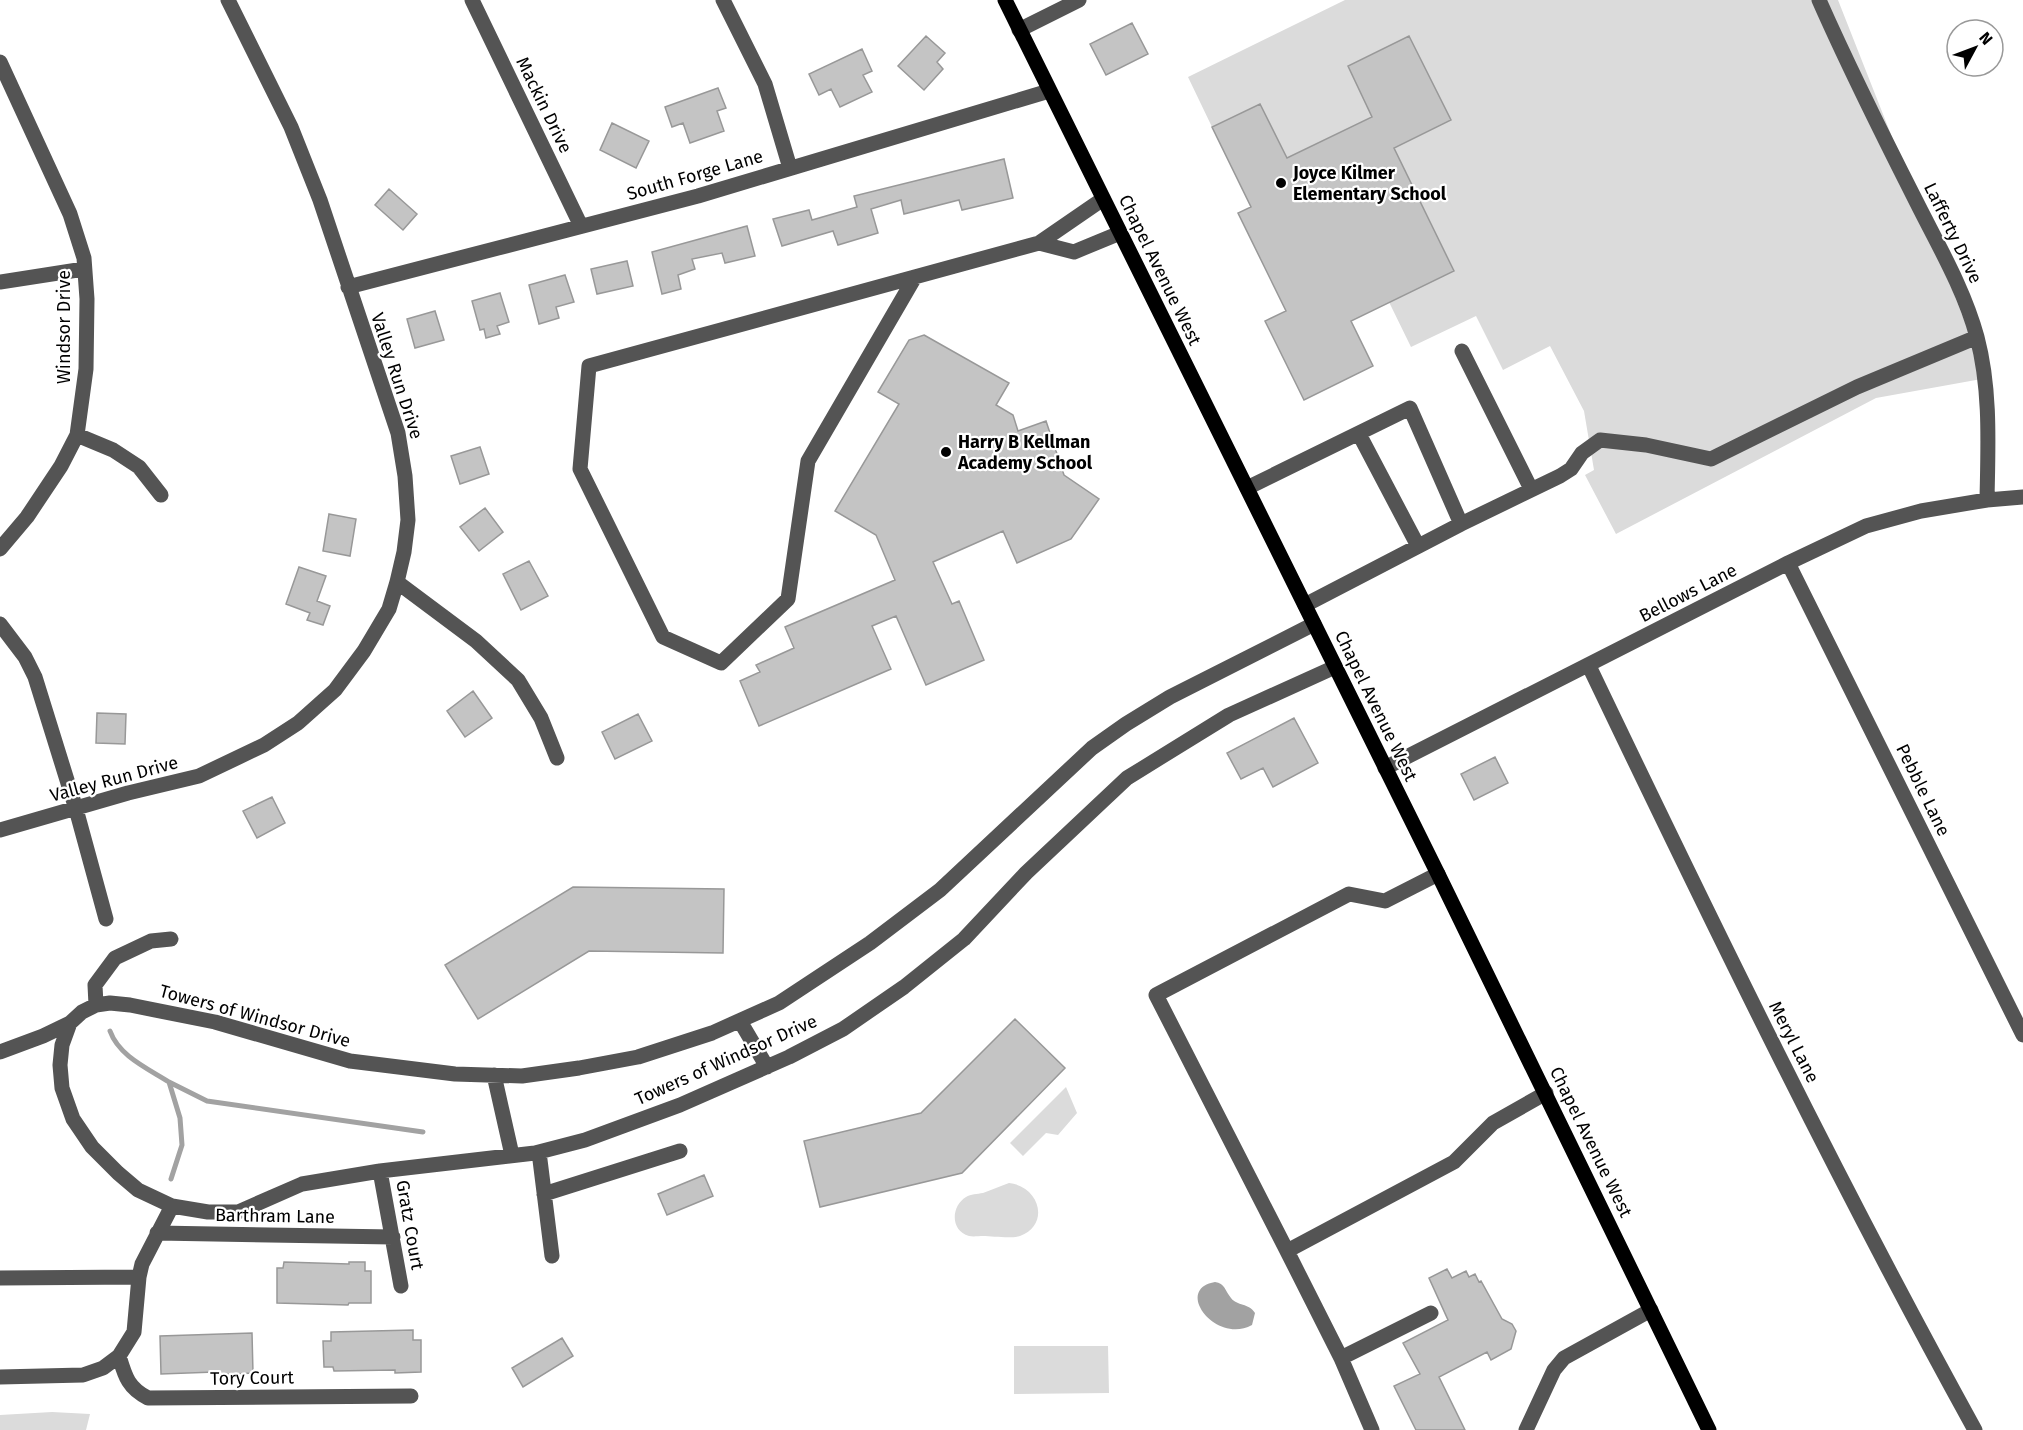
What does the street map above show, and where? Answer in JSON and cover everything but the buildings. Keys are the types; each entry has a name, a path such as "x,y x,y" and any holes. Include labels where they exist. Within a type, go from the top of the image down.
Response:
{"main road":[{"name":"Chapel Avenue West","path":"1005,0 1546,1093 1709,1430"}],"street":[{"name":"Valley Run Drive","path":"0,830 128,793 199,776 264,745 298,723 334,690 364,651 389,609 398,582 408,520 405,476 398,433 320,200 291,127 228,0"},
{"name":"Mackin Drive","path":"472,0 581,226"},
{"path":"723,0 765,84 790,168"},
{"path":"1019,30 1079,0"},
{"name":"Lafferty Drive","path":"1819,0 1850,71 1961,290 1977,337 1984,375 1988,423 1987,500"},
{"name":"Windsor Drive","path":"0,62 70,214 84,258 87,299 86,369 77,435 61,466 27,517 0,549"},
{"name":"South Forge Lane","path":"348,286 698,196 1049,91"},
{"path":"915,277 808,461 788,599 721,663 663,637 580,469 589,366 1039,243 1103,199"},
{"path":"1039,243 1074,252 1120,233"},
{"path":"0,282 84,269"},
{"path":"1305,604 1560,476 1571,469 1582,453 1600,440 1646,445 1711,459 1857,387 1977,337"},
{"path":"1462,351 1532,489"},
{"path":"1247,488 1410,408 1461,524"},
{"path":"1359,434 1418,546"},
{"path":"77,435 113,450 139,467 161,495"},
{"name":"Bellows Lane","path":"1385,768 1788,563 1866,526 1921,511 1987,500 2023,497"},
{"name":"Pebble Lane","path":"1788,563 2023,1035"},
{"path":"398,582 476,641 518,680 541,718 557,758"},
{"path":"0,624 25,657 35,677 76,809 106,919"},
{"name":"Towers of Windsor Drive","path":"96,1005 110,1003 130,1005 215,1022 350,1061 455,1074 522,1076 638,1057 712,1033 779,1003 870,944 940,890 1092,748 1170,697 1314,624"},
{"name":"Meryl Lane","path":"1589,666 1729,958 1908,1308 1975,1430"},
{"name":"Towers of Windsor Drive","path":"70,1023 62,1045 60,1065 62,1088 73,1119 92,1147 118,1173 138,1190 172,1206 208,1212 238,1212 302,1184 380,1171 539,1152 596,1137 680,1105 767,1067 843,1029 904,987 964,939 1034,866 1127,778 1229,715 1335,667"},
{"path":"1372,1430 1341,1358 1156,994 1349,894 1385,901 1438,874"},
{"path":"0,1052 70,1023 82,1012 96,1005 95,985 115,958 151,942 171,939"},
{"path":"740,1021 767,1067"},
{"path":"494,1075 512,1155"},
{"path":"1287,1251 1454,1162 1493,1123 1546,1093"},
{"path":"544,1194 680,1151"},
{"path":"539,1152 552,1256"},
{"name":"Gratz Court","path":"380,1171 401,1286"},
{"path":"0,1377 83,1375 103,1368 119,1356 134,1332 139,1277 157,1233 172,1206"},
{"name":"Barthram Lane","path":"157,1233 393,1237"},
{"path":"0,1278 139,1277"},
{"path":"1526,1430 1554,1370 1564,1358 1651,1310"},
{"path":"1341,1358 1431,1313"},
{"name":"Tory Court","path":"119,1356 127,1382 137,1393 147,1398 411,1396"}],"shaded area":[{"path":"1345,0 1838,0 1987,378 1876,398 1616,534 1585,475 1594,470 1584,411 1550,346 1503,370 1476,316 1411,347 1389,302 1454,270 1394,148 1451,120 1409,36 1348,66 1372,117 1287,158 1260,104 1212,127 1188,77"},
{"path":"1066,1087 1077,1113 1058,1135 1046,1133 1023,1156 1010,1143"},
{"path":"1009,1183 1028,1191 1034,1198 1038,1215 1036,1223 1030,1230 1020,1236 1007,1237 971,1236 958,1229 955,1212 961,1201 970,1195 983,1193"},
{"path":"1215,1282 1223,1286 1234,1301 1255,1313 1252,1325 1238,1329 1225,1328 1204,1314 1199,1304 1198,1294 1203,1287"},
{"path":"1014,1346 1108,1346 1109,1393 1014,1394"},
{"path":"52,1412 90,1414 86,1430 0,1430 0,1415"}],"waterway":[{"path":"110,1031 120,1048 169,1082 180,1118 182,1145 171,1179"},
{"path":"169,1082 207,1101 423,1132"}],"place":[{"name":"Joyce Kilmer Elementary School","path":"1281,183"},
{"name":"Harry B Kellman Academy School","path":"946,452"}]}
